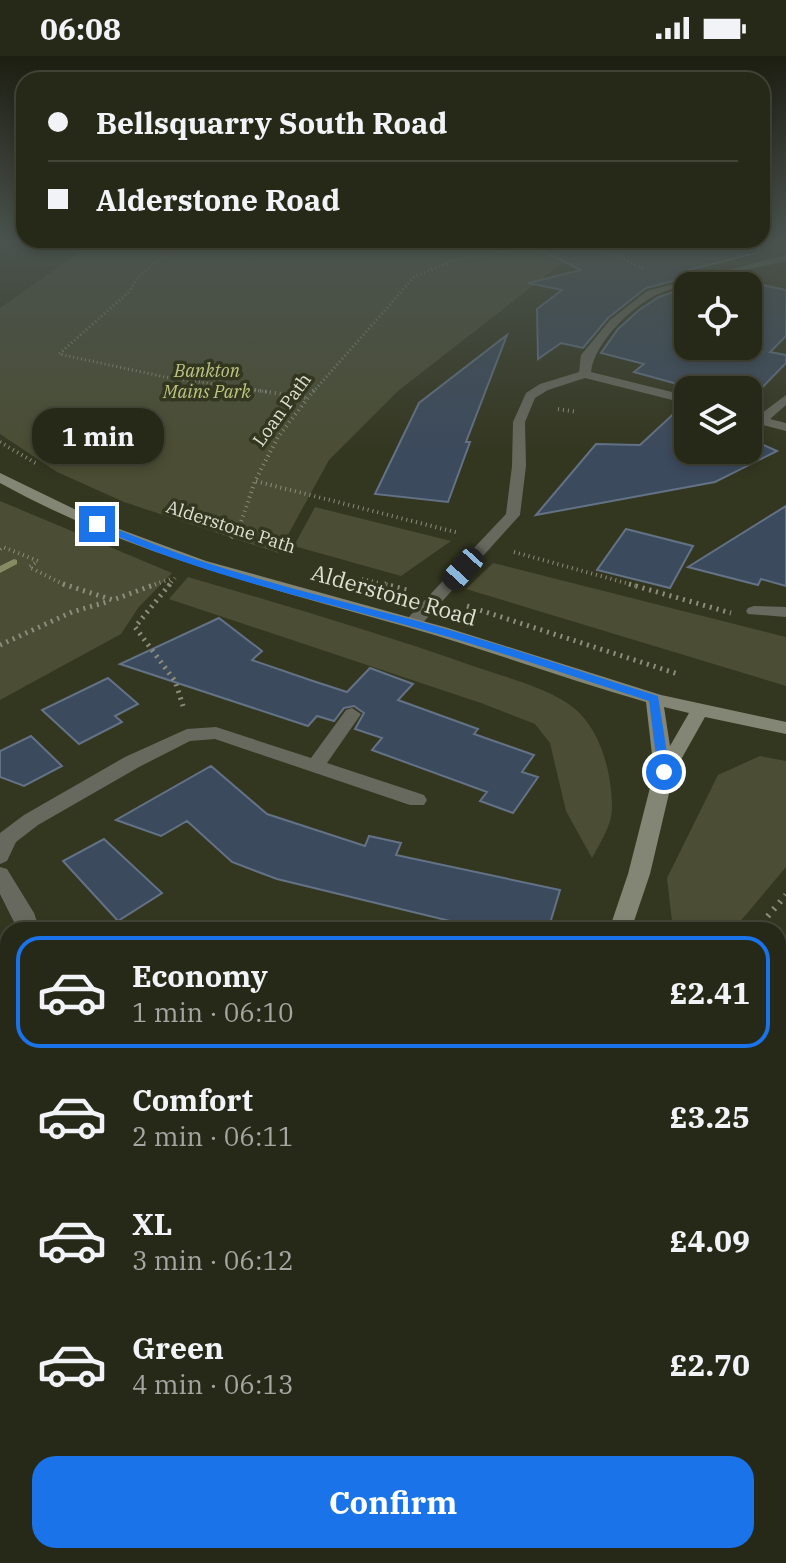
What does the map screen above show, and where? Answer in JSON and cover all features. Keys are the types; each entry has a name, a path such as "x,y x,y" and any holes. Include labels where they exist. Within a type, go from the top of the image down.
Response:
{"street":[{"path":"585,374 587,355 614,322 629,310"},
{"path":"413,623 513,515 519,466 519,422 530,396 544,387 585,374 674,396"},
{"path":"762,413 786,399"},
{"path":"762,420 786,427"},
{"name":"Alderstone Road","path":"0,477 20,490 148,548 276,588 413,623 654,698 786,728"},
{"path":"754,611 786,612"},
{"path":"654,698 664,772"},
{"path":"623,922 639,874 664,772 700,710"},
{"path":"315,766 352,714"},
{"path":"0,856 7,838 31,820 132,762 187,735 216,733 417,800"},
{"path":"0,875 27,922"}],"path":[{"path":"108,310 59,354 165,377 307,398"},
{"name":"Loan Path","path":"263,460 307,398 385,310"},
{"path":"0,442 46,470"},
{"path":"231,538 239,528 255,481"},
{"name":"Alderstone Path","path":"220,540 233,544"},
{"path":"1,547 38,561 29,567 70,588 113,600"},
{"path":"0,645 72,612 175,577 135,627 172,671 180,689 187,735"},
{"path":"361,579 521,622 686,677"},
{"path":"763,922 786,895"}],"green space":[{"name":"Bankton Mains Park","path":"0,310 501,310 398,391 329,460 278,553 124,502 57,472 0,434"},
{"path":"0,501 172,573 138,608 121,634 0,700"},
{"path":"315,507 451,541 401,576 294,546"},
{"path":"493,563 786,637 786,686 466,589"},
{"path":"188,577 367,631 525,683 563,700 583,717 598,740 610,781 610,821 592,858 566,811 550,743 535,724 481,703 169,599"},
{"path":"760,756 786,761 786,867 740,922 674,922 667,878 718,775"}],"building":[{"path":"537,310 618,310 583,348 561,343 538,359"},
{"path":"639,310 674,310 674,360 762,360 762,310 786,310 786,336 770,352 786,355 786,363 762,388 762,376 674,376 674,383 634,372 644,364 601,353 618,329"},
{"path":"507,335 466,442 470,442 448,502 375,494 419,403"},
{"path":"674,413 674,464 751,464 715,482 536,515 596,444 640,445"},
{"path":"762,444 777,451 762,458"},
{"path":"786,506 786,586 761,579 758,585 688,567"},
{"path":"626,529 693,546 670,588 597,570"},
{"path":"219,618 262,651 252,660 313,681 347,692 370,668 413,684 398,700 478,729 474,734 534,755 522,772 538,777 513,813 480,801 487,792 372,750 382,738 355,729 364,713 354,706 344,708 334,721 317,716 308,726 120,664"},
{"path":"108,678 138,704 115,716 122,722 79,744 42,710"},
{"path":"31,736 62,766 24,786 0,777 0,751"},
{"path":"211,766 267,814 365,846 369,836 401,843 396,855 560,890 550,922 454,922 277,879 232,862 187,821 161,836 116,820"},
{"path":"104,839 162,893 118,921 63,861"}],"waterway":[{"path":"0,570 14,562"}],"route":[{"path":"97,524 148,548 276,588 413,623 654,698 664,772"}]}
